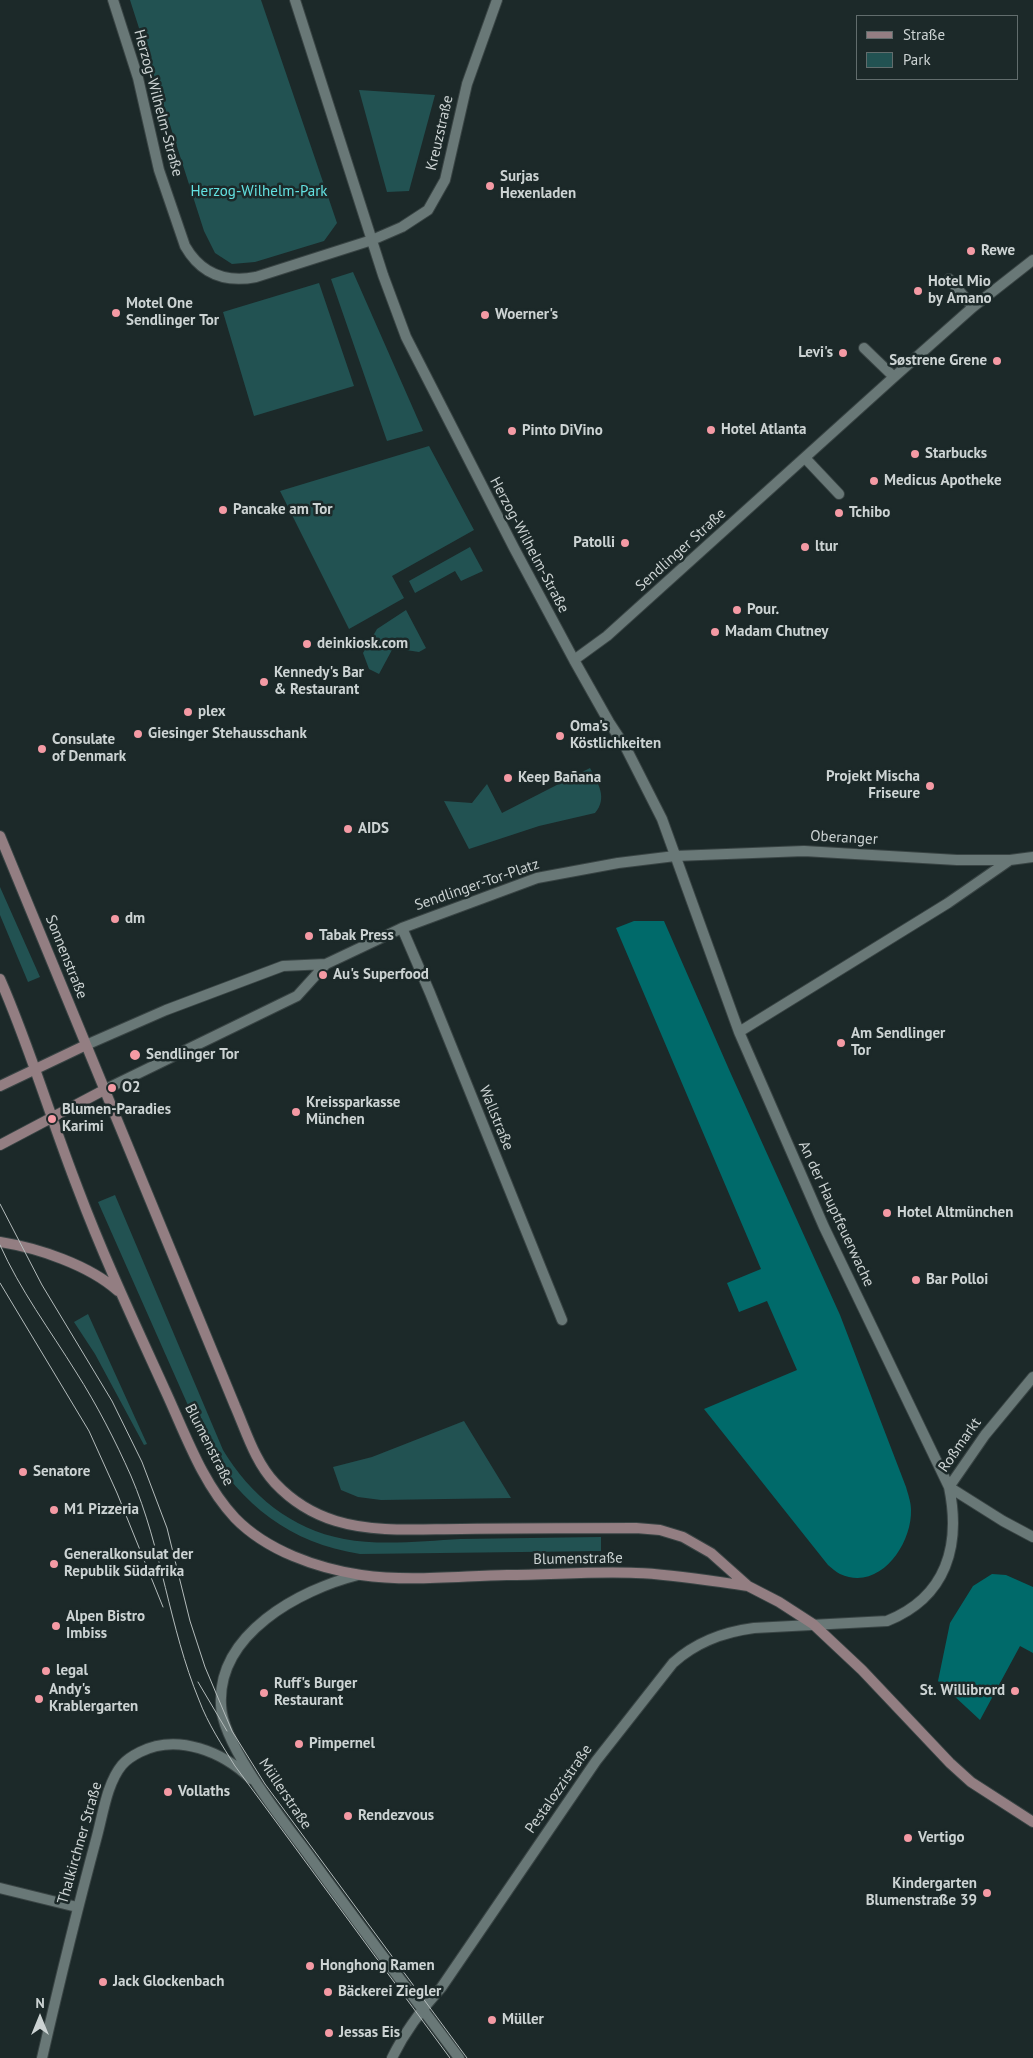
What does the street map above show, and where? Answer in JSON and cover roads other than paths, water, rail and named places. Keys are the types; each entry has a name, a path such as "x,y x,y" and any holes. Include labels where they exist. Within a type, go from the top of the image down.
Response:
{"main road":[{"name":"Sonnenstraße","path":"0,836 104,1090"},
{"path":"0,979 34,1070"},
{"path":"0,1086 86,1045"},
{"name":"Blumenstraße","path":"34,1070 78,1190 121,1293 197,1458 215,1492 245,1527 279,1549 316,1565 358,1575 430,1578 636,1573 748,1586"},
{"path":"0,1145 104,1090"},
{"name":"Blumenstraße","path":"104,1090 257,1455 274,1482 289,1495 313,1512 337,1521 373,1527 416,1529 636,1528 660,1530 683,1536 711,1552 748,1586 779,1602 813,1624 862,1670 950,1763 971,1782 1033,1822"},
{"path":"0,1242 34,1250 74,1265 101,1278 121,1293"}],"street":[{"name":"Herzog-Wilhelm-Straße","path":"112,0 138,78 159,170 181,237 190,256 197,264 215,275 246,279 372,240"},
{"name":"Herzog-Wilhelm-Straße","path":"295,0 372,240 406,337 487,496 574,660 608,722 626,748 662,819 675,856"},
{"name":"Kreuzstraße","path":"372,240 402,227 428,210 445,180 467,84 497,0"},
{"name":"Sendlinger Straße","path":"574,660 607,636 894,377 974,307 1033,260"},
{"path":"949,279 974,307"},
{"path":"864,348 894,377"},
{"path":"806,458 839,494"},
{"name":"Oberanger","path":"675,856 804,851 957,860 1010,860 1033,857"},
{"name":"Sendlinger-Tor-Platz","path":"104,1090 297,996 326,964 402,928 536,878 618,863 675,856"},
{"name":"An der Hauptfeuerwache","path":"675,856 738,1032 824,1227 949,1487"},
{"name":"Oberanger","path":"738,1032 948,903 1010,860"},
{"name":"Wallstraße","path":"402,928 562,1320"},
{"name":"Sendlinger-Tor-Platz","path":"86,1045 166,1010 283,966 326,964"},
{"name":"Roßmarkt","path":"813,1624 888,1621 900,1616 920,1600 937,1582 948,1563 954,1536 954,1510 949,1487 984,1434 1033,1377"},
{"path":"949,1487 1033,1538"},
{"name":"Müllerstraße","path":"358,1575 313,1589 286,1604 249,1636 227,1666 220,1694 223,1720 233,1744 262,1791 459,2058"},
{"name":"Pestalozzistraße","path":"392,2058 403,2034 441,1988 596,1761 673,1662 700,1643 734,1631 780,1625 813,1624"},
{"name":"Thalkirchner Straße","path":"42,2058 77,1907 109,1795 119,1769 130,1757 153,1746 174,1743 183,1744 207,1751 228,1761 244,1773 262,1791"},
{"path":"0,1888 77,1907"}],"tram line":[{"path":"0,1204 42,1285 112,1401 142,1462 167,1528 190,1621 205,1667 232,1731 265,1784 467,2058"},
{"path":"0,1245 26,1294 91,1397 131,1476 142,1503 180,1644 211,1726 235,1766 450,2058"},
{"path":"0,1283 89,1431 117,1493 163,1607"},
{"path":"198,1682 227,1731"}],"place":[{"name":"Surjas Hexenladen","path":"490,186"},
{"name":"Rewe","path":"971,251"},
{"name":"Hotel Mio by Amano","path":"918,291"},
{"name":"Motel One Sendlinger Tor","path":"116,313"},
{"name":"Woerner's","path":"485,315"},
{"name":"Levi's","path":"843,353"},
{"name":"Søstrene Grene","path":"997,361"},
{"name":"Hotel Atlanta","path":"711,430"},
{"name":"Pinto DiVino","path":"512,431"},
{"name":"Starbucks","path":"915,454"},
{"name":"Medicus Apotheke","path":"874,481"},
{"name":"Pancake am Tor","path":"223,510"},
{"name":"Tchibo","path":"839,513"},
{"name":"Patolli","path":"625,543"},
{"name":"ltur","path":"805,547"},
{"name":"Pour.","path":"737,610"},
{"name":"Madam Chutney","path":"715,632"},
{"name":"deinkiosk.com","path":"307,644"},
{"name":"Kennedy's Bar & Restaurant","path":"264,682"},
{"name":"plex","path":"188,712"},
{"name":"Giesinger Stehausschank","path":"138,734"},
{"name":"Oma's Köstlichkeiten","path":"560,736"},
{"name":"Consulate of Denmark","path":"42,749"},
{"name":"Keep Bañana","path":"508,778"},
{"name":"Projekt Mischa Friseure","path":"930,786"},
{"name":"AIDS","path":"348,829"},
{"name":"dm","path":"115,919"},
{"name":"Tabak Press","path":"309,936"},
{"name":"Au's Superfood","path":"323,975"},
{"name":"Am Sendlinger Tor","path":"841,1043"},
{"name":"Sendlinger Tor","path":"135,1055"},
{"name":"O2","path":"112,1088"},
{"name":"Kreissparkasse München","path":"296,1112"},
{"name":"Blumen-Paradies Karimi","path":"52,1119"},
{"name":"Hotel Altmünchen","path":"887,1213"},
{"name":"Bar Polloi","path":"916,1280"},
{"name":"Senatore","path":"23,1472"},
{"name":"M1 Pizzeria","path":"54,1510"},
{"name":"Generalkonsulat der Republik Südafrika","path":"54,1564"},
{"name":"Alpen Bistro Imbiss","path":"56,1626"},
{"name":"legal","path":"46,1671"},
{"name":"St. Willibrord","path":"1015,1691"},
{"name":"Ruff's Burger Restaurant","path":"264,1693"},
{"name":"Andy's Krablergarten","path":"39,1699"},
{"name":"Pimpernel","path":"299,1744"},
{"name":"Vollaths","path":"168,1792"},
{"name":"Rendezvous","path":"348,1816"},
{"name":"Vertigo","path":"908,1838"},
{"name":"Kindergarten Blumenstraße 39","path":"987,1893"},
{"name":"Honghong Ramen","path":"310,1966"},
{"name":"Jack Glockenbach","path":"103,1982"},
{"name":"Bäckerei Ziegler","path":"328,1992"},
{"name":"Müller","path":"492,2020"},
{"name":"Jessas Eis","path":"329,2033"}],"park label":[{"name":"Herzog-Wilhelm-Park","path":"259,192"}]}
